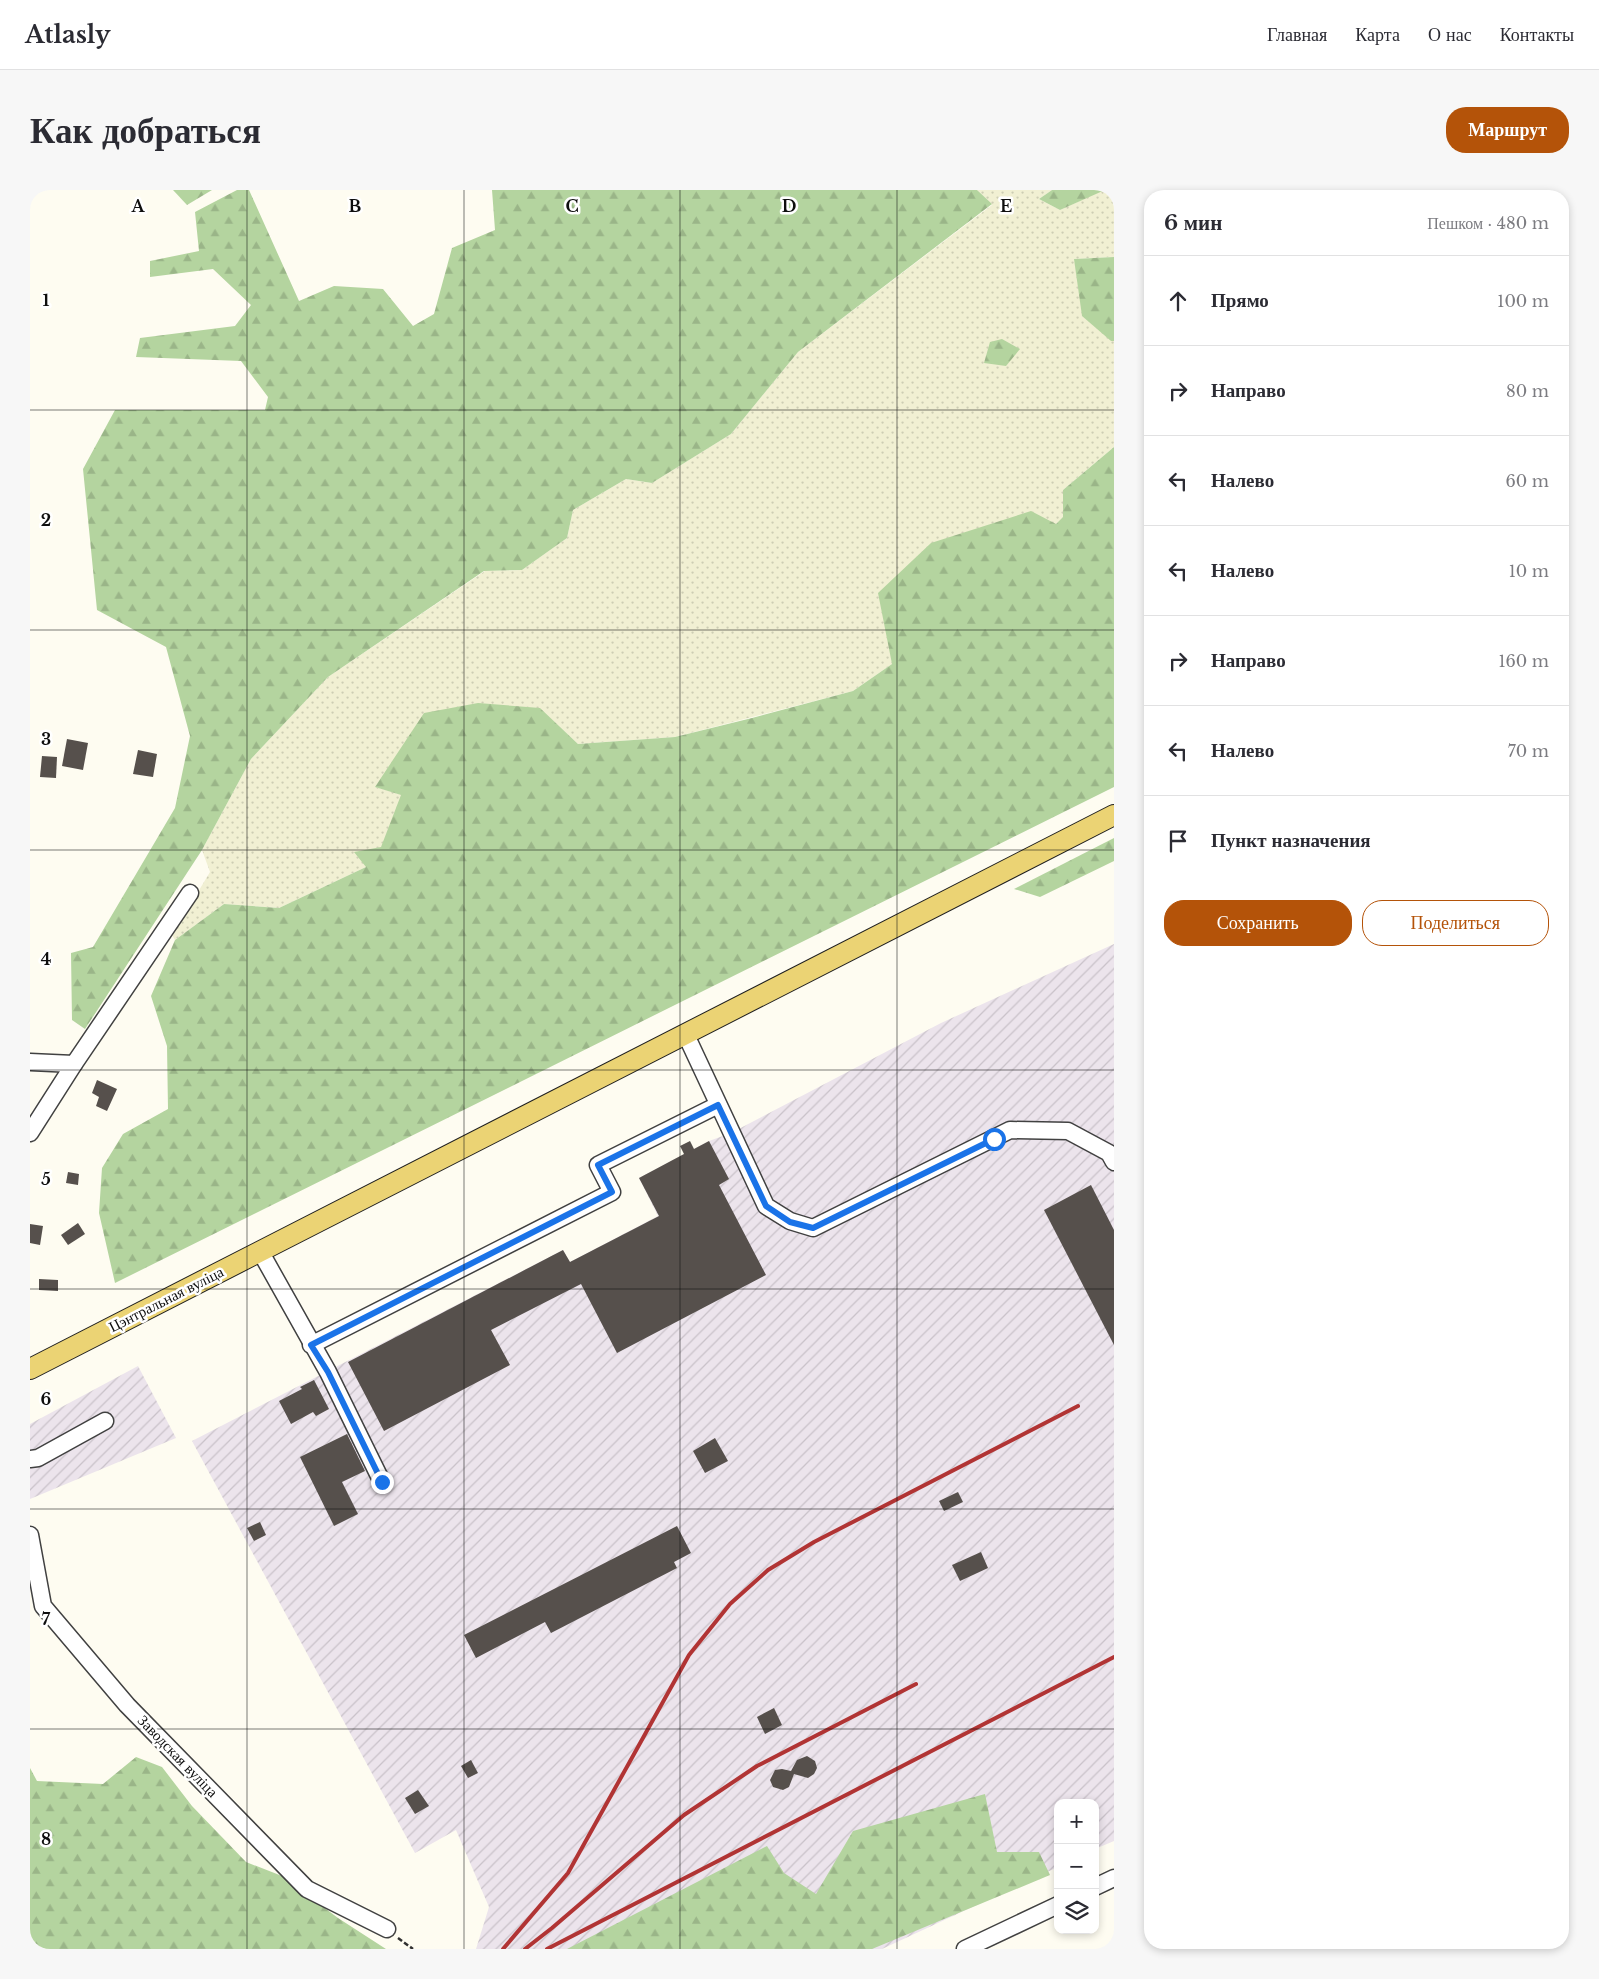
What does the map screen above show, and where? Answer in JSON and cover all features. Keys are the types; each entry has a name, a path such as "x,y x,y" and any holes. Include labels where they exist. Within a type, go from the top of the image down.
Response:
{"main road":[{"name":"Цэнтральная вуліца","path":"30,1369 1114,815"}],"street":[{"path":"30,1133 74,1064 190,893"},
{"path":"686,1035 766,1206 790,1222 813,1228 1010,1130 1068,1131 1109,1153 1114,1162"},
{"path":"30,1062 74,1064"},
{"path":"311,1345 612,1192 598,1165 718,1105"},
{"path":"260,1251 311,1345 328,1372 382,1482"},
{"path":"30,1459 38,1458 105,1422"},
{"name":"Заводская вуліца","path":"30,1535 43,1606 127,1704 307,1889 387,1929"},
{"path":"1099,1885 1114,1878"},
{"path":"965,1949 1054,1907"}],"path":[{"path":"387,1929 413,1949"}],"shaded area":[{"path":"1114,944 1114,1841 1099,1847 1099,1799 1054,1799 1054,1869 882,1949 476,1949 489,1907 456,1830 415,1853 192,1441 563,1250 570,1262 658,1216 639,1178 709,1141 731,1133 941,1023"},
{"path":"138,1366 176,1438 30,1499 30,1424"}],"green space":[{"path":"173,190 212,190 187,205"},
{"path":"237,190 249,190 299,301 334,286 383,289 413,326 434,314 452,248 495,230 492,190 977,190 992,204 798,352 731,434 652,483 626,479 573,510 567,538 522,570 484,571 328,677 251,759 202,850 85,1029 72,1020 71,953 93,947 175,808 190,736 166,647 97,610 83,469 115,410 265,410 268,397 241,361 136,357 140,338 235,326 251,305 213,269 150,277 150,261 199,251 195,212"},
{"path":"977,190 1052,190 1039,199 1060,210 1101,191 1114,190 1114,257 1074,259 1111,341 1114,341 1114,447 1063,490 1063,518 892,664 853,691 675,737 578,744 539,708 376,787 402,795 381,848 366,867 279,908 224,904 175,940 172,935 210,872 202,850 251,759 328,677 485,571 522,570 567,538 573,510 626,479 652,483 731,434 798,352 992,205"},
{"path":"1052,190 1105,190 1060,210 1039,199"},
{"path":"1114,257 1114,341 1111,341 1082,316 1074,259"},
{"path":"1002,339 1020,349 1006,366 984,363 990,342"},
{"path":"1114,447 1114,787 115,1283 99,1213 102,1168 123,1134 168,1109 167,1046 151,996 175,940 224,904 279,908 366,867 354,852 381,847 401,795 375,787 424,713 478,703 540,708 578,744 675,737 853,691 892,664 878,593 931,543 1031,511 1056,524 1063,517 1063,490"},
{"path":"1114,838 1114,861 1040,897 1014,889"},
{"path":"136,1757 162,1767 192,1806 246,1862 282,1876 338,1918 386,1949 30,1949 30,1768 37,1781 103,1784"},
{"path":"985,1794 997,1852 1039,1852 1050,1875 872,1949 567,1949 767,1846 784,1873 816,1894 853,1831"}],"building":[{"path":"67,739 88,743 83,770 62,766"},
{"path":"138,750 157,754 153,777 133,774"},
{"path":"42,756 57,757 56,778 40,777"},
{"path":"97,1080 117,1089 107,1111 96,1106 99,1097 92,1093"},
{"path":"690,1141 694,1149 709,1141 729,1179 719,1185 766,1275 617,1353 581,1284 491,1330 510,1365 384,1431 348,1362 563,1250 570,1262 659,1216 639,1178 684,1154 680,1146"},
{"path":"68,1172 79,1174 78,1185 66,1183"},
{"path":"1091,1185 1114,1230 1114,1345 1044,1210"},
{"path":"78,1223 85,1234 68,1245 61,1235"},
{"path":"30,1224 43,1226 40,1245 30,1243"},
{"path":"39,1279 58,1280 58,1291 39,1290"},
{"path":"314,1380 329,1409 316,1416 313,1412 291,1424 279,1401 302,1389 300,1387"},
{"path":"347,1434 365,1471 342,1482 358,1514 334,1526 300,1457"},
{"path":"715,1438 728,1461 705,1473 693,1451"},
{"path":"958,1492 963,1502 944,1511 939,1501"},
{"path":"260,1522 266,1535 254,1541 247,1528"},
{"path":"677,1526 691,1553 674,1562 677,1568 551,1633 545,1622 476,1658 464,1635"},
{"path":"981,1552 988,1568 960,1581 952,1565"},
{"path":"774,1708 782,1725 765,1734 757,1717"},
{"path":"807,1756 815,1761 817,1768 814,1774 808,1778 794,1774 789,1787 783,1790 773,1787 770,1780 775,1770 791,1771 797,1760"},
{"path":"471,1760 478,1773 468,1778 461,1766"},
{"path":"418,1790 429,1806 415,1814 405,1798"}],"railway":[{"path":"503,1949 568,1873 689,1655 730,1604 768,1570 814,1542 1078,1406"},
{"path":"547,1949 1114,1657"},
{"path":"525,1949 684,1815 757,1766 916,1684"}],"route":[{"path":"382,1482 328,1372 311,1345 612,1192 598,1165 718,1105 766,1206 790,1222 813,1228 994,1139"}]}
